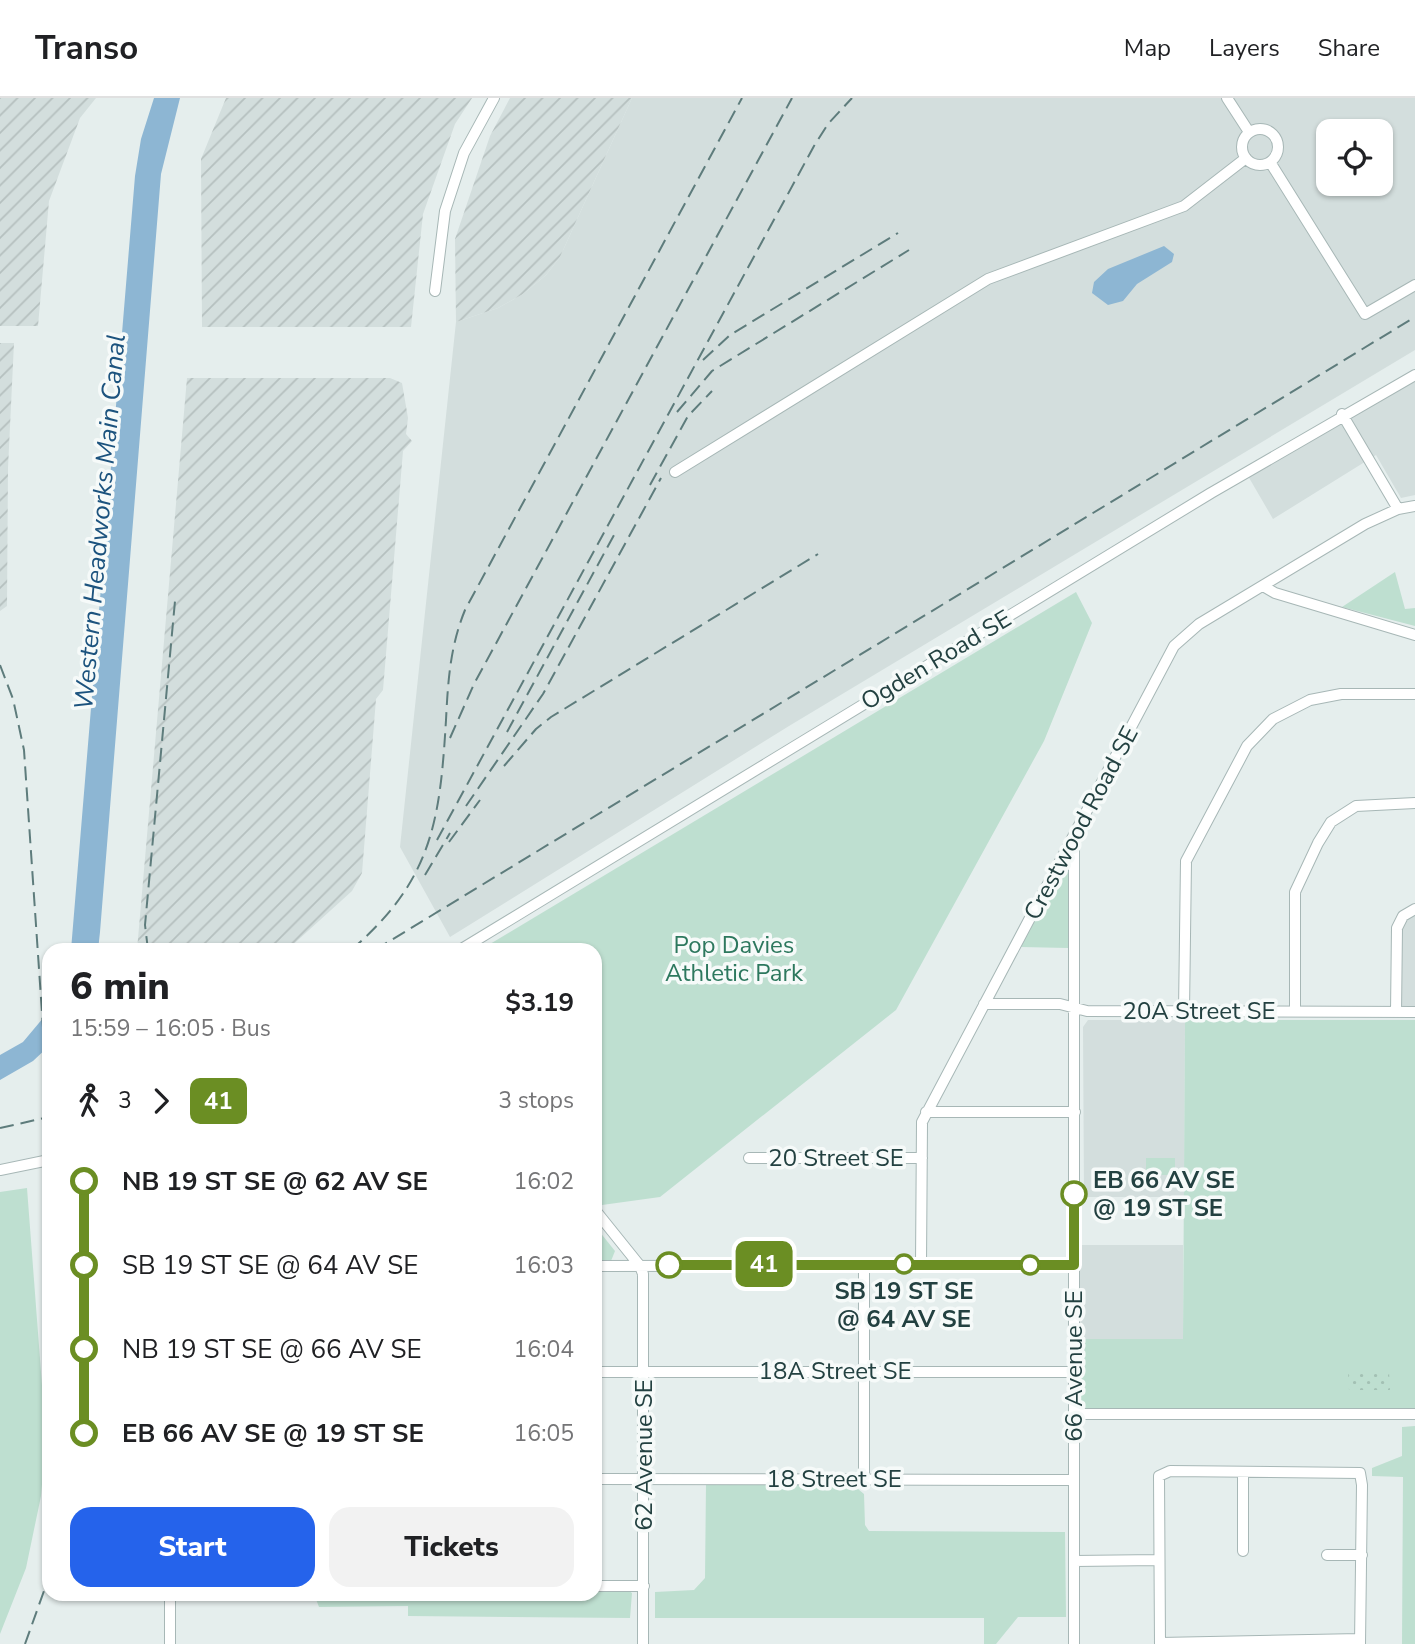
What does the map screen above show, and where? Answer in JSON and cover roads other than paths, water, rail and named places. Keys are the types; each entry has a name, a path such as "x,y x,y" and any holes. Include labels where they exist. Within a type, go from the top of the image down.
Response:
{"street":[{"path":"435,290 445,211 464,153 494,98"},
{"path":"1227,98 1249,132"},
{"path":"1261,128 1276,137 1278,149 1270,162 1255,164 1246,158 1242,146 1249,132 1261,128"},
{"path":"675,472 988,279 1184,206 1246,158"},
{"path":"1270,162 1365,314 1415,285"},
{"name":"Ogden Road SE","path":"472,943 1342,414 1415,374"},
{"path":"1342,414 1398,509"},
{"name":"Crestwood Road SE","path":"921,1264 922,1122 926,1112 1178,640 1365,524 1398,509 1415,506"},
{"path":"1263,586 1275,593 1415,635"},
{"path":"1184,1011 1186,861 1247,746 1273,719 1310,700 1341,694 1415,694"},
{"path":"1295,1012 1295,892 1318,843 1331,822 1342,812 1356,806 1415,803"},
{"name":"66 Avenue SE","path":"1074,836 1074,1644"},
{"path":"1396,1012 1397,928 1403,916 1415,909"},
{"name":"20A Street SE","path":"984,1004 1060,1004 1087,1011 1415,1012"},
{"path":"926,1112 1075,1112"},
{"name":"20 Street SE","path":"749,1158 922,1158"},
{"path":"0,1170 42,1161"},
{"path":"602,1219 640,1266"},
{"path":"864,1264 864,1479"},
{"path":"602,1266 1074,1265"},
{"name":"62 Avenue SE","path":"640,1266 644,1285 643,1644"},
{"name":"18A Street SE","path":"602,1372 1074,1372"},
{"path":"1074,1414 1415,1414"},
{"path":"1161,1472 1243,1472 1360,1473 1363,1485 1360,1641 1160,1644 1158,1560 1161,1472"},
{"path":"1243,1472 1243,1551"},
{"name":"18 Street SE","path":"602,1479 1074,1480"},
{"path":"1327,1555 1362,1555"},
{"path":"1074,1561 1158,1560"},
{"path":"602,1586 644,1587"},
{"path":"170,1601 170,1644"}],"water":[{"path":"154,98 180,98 161,174 99,943 72,943 135,176 141,139"},
{"path":"1164,246 1174,254 1172,262 1137,284 1123,301 1108,305 1092,293 1094,282 1108,269"},
{"path":"42,1019 42,1053 33,1061 0,1080 0,1055 23,1042"}],"railway":[{"path":"358,943 399,899 415,874 427,847 440,789 451,664 465,610 742,98"},
{"path":"450,738 474,684 792,98"},
{"path":"437,840 814,146 828,124 852,98"},
{"path":"703,360 730,335 898,233"},
{"path":"677,412 712,371 909,250"},
{"path":"387,943 1415,317"},
{"path":"650,485 688,416 712,391"},
{"path":"466,806 543,694 661,478"},
{"path":"507,732 614,535"},
{"path":"504,766 536,729 551,717 818,554"},
{"path":"147,943 145,925 175,601"},
{"path":"0,665 13,699 24,750 42,1013"},
{"path":"449,842 480,800"},
{"path":"425,875 450,833"},
{"path":"0,1128 42,1119"},
{"path":"25,1644 42,1597"}],"place":[{"name":"EB 66 AV SE @ 19 ST SE","path":"1074,1194"},
{"name":"SB 19 ST SE @ 64 AV SE","path":"904,1264"}],"water label":[{"name":"Western Headworks Main Canal","path":"100,522"}],"park label":[{"name":"Pop Davies Athletic Park","path":"734,959"}]}
